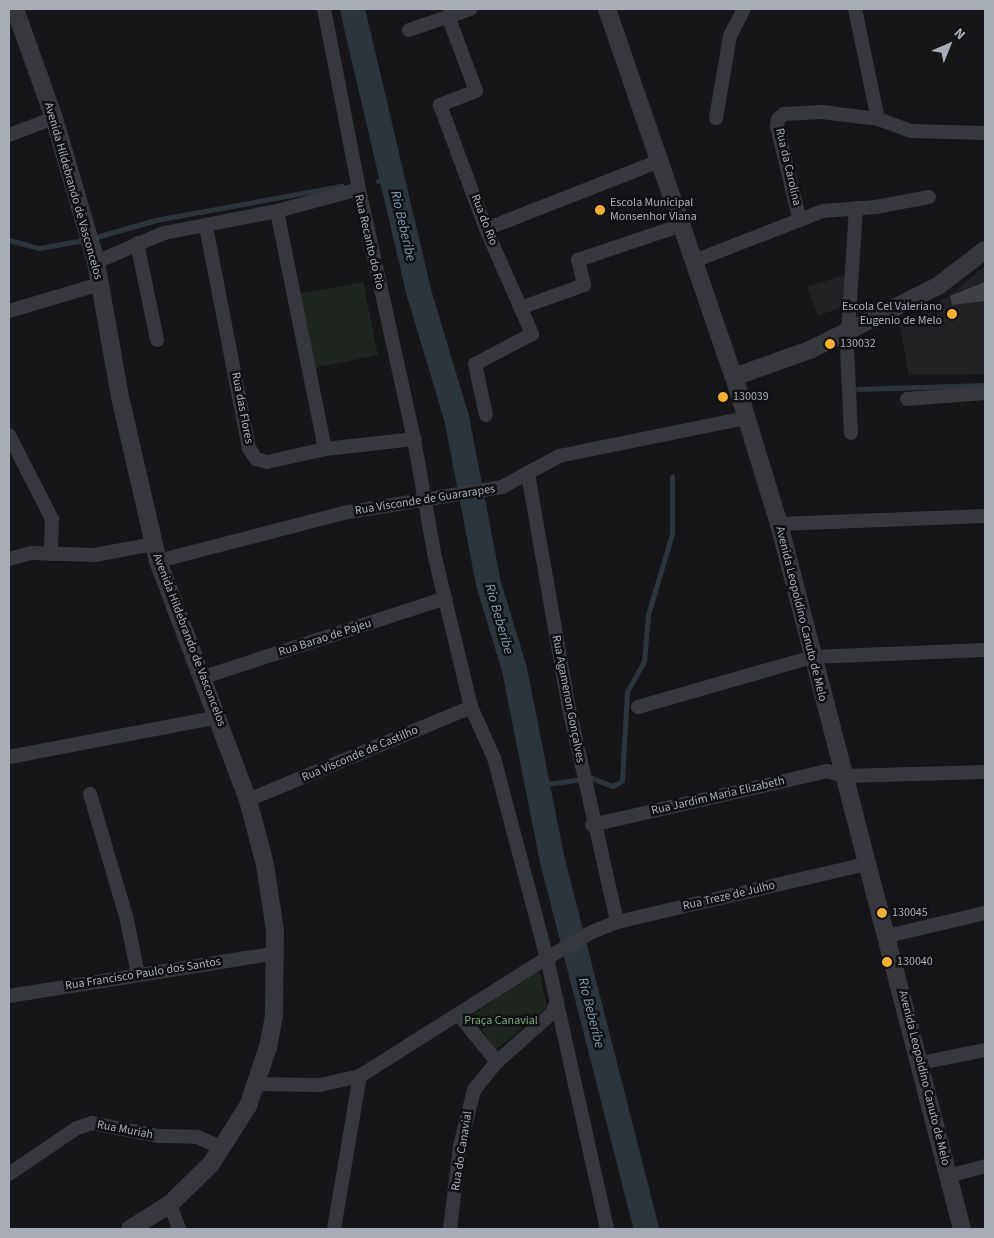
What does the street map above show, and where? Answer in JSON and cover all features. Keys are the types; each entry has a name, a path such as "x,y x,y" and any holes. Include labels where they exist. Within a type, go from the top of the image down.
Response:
{"street":[{"path":"324,9 359,189"},
{"path":"409,30 470,9"},
{"name":"Avenida Leopoldino Canuto de Melo","path":"607,9 657,162 682,225 734,377 779,524 962,1229"},
{"path":"716,118 730,36 744,9"},
{"path":"855,9 878,119"},
{"name":"Rua do Rio","path":"448,16 476,91 440,105 486,229 532,334 475,364 486,415"},
{"name":"Avenida Hildebrando de Vasconcelos","path":"14,20 54,118 94,255 120,397 158,561 204,677 248,800 265,865 277,953 274,1016 257,1084 223,1148 170,1204 130,1229"},
{"name":"Rua da Carolina","path":"799,217 778,119 797,112 822,112 878,119 911,131 985,133"},
{"path":"9,135 54,118"},
{"path":"486,229 657,162"},
{"name":"Rua Recanto do Rio","path":"94,255 137,244 164,233 277,211 359,189 414,439 445,598 472,708 494,758 548,958"},
{"path":"694,261 799,217 823,211 928,197"},
{"path":"851,433 848,330 856,208"},
{"path":"277,211 325,450"},
{"path":"520,308 584,285 578,260 682,225"},
{"name":"Rua das Flores","path":"206,226 252,454 267,462 325,450 414,439"},
{"path":"137,244 157,340"},
{"path":"734,377 797,355 938,286 985,250"},
{"path":"9,312 100,284"},
{"path":"907,399 985,393"},
{"name":"Rua Visconde de Guararapes","path":"158,561 343,513 502,487 528,474 551,459 579,451 745,418"},
{"path":"9,436 52,519 51,554"},
{"name":"Rua Agamenon Gonçalves","path":"528,474 581,770 592,825 617,922"},
{"path":"779,524 985,516"},
{"path":"9,559 31,553 95,555 154,544"},
{"name":"Rua Barao de Pajeu","path":"204,677 445,598"},
{"path":"638,707 812,657 985,650"},
{"name":"Rua Visconde de Castilho","path":"248,800 472,708"},
{"path":"9,757 219,717"},
{"name":"Rua Jardim Maria Elizabeth","path":"592,825 827,771 843,776 985,772"},
{"path":"90,794 126,916 138,974"},
{"name":"Rua Treze de Julho","path":"257,1084 320,1085 360,1076 572,943 592,932 617,922 867,864"},
{"path":"887,936 985,912"},
{"name":"Rua Francisco Paulo dos Santos","path":"9,996 277,953"},
{"path":"548,958 607,1229"},
{"name":"Rua do Canavial","path":"450,1229 467,1111 474,1090 497,1062 552,1013 557,1001"},
{"path":"459,1015 497,1062"},
{"path":"920,1063 985,1050"},
{"path":"334,1229 360,1076"},
{"name":"Rua Muriah","path":"9,1174 71,1132 92,1123 158,1136 197,1137 223,1148"},
{"path":"948,1176 985,1166"},
{"path":"170,1204 180,1229"}],"shaded area":[{"name":"Escola Cel Valeriano Eugenio de Melo","path":"985,266 985,374 909,375 899,323 949,296"},
{"path":"847,274 844,306 818,316 807,287"}],"green space":[{"path":"363,282 378,355 314,368 299,294"},
{"name":"Praça Canavial","path":"535,973 540,974 547,1007 496,1050 472,1015"}],"building":[{"path":"985,282 985,301 952,305 950,296"}],"waterway":[{"name":"Rio Beberibe","path":"352,9 419,294 456,417 488,583 514,669 551,856 646,1229"},
{"path":"378,181 392,175"},
{"path":"93,238 156,220 342,186"},
{"path":"9,240 39,248 85,240"},
{"path":"858,389 985,385"},
{"path":"538,785 592,778 613,786 622,781 627,692 644,661 648,615 672,534 672,477"}],"place":[{"name":"Escola Municipal Monsenhor Viana","path":"600,210"},
{"name":"Escola Cel Valeriano Eugenio de Melo","path":"952,314"},
{"name":"130032","path":"830,344"},
{"name":"130039","path":"723,397"},
{"name":"130045","path":"882,913"},
{"name":"130040","path":"887,962"}]}
